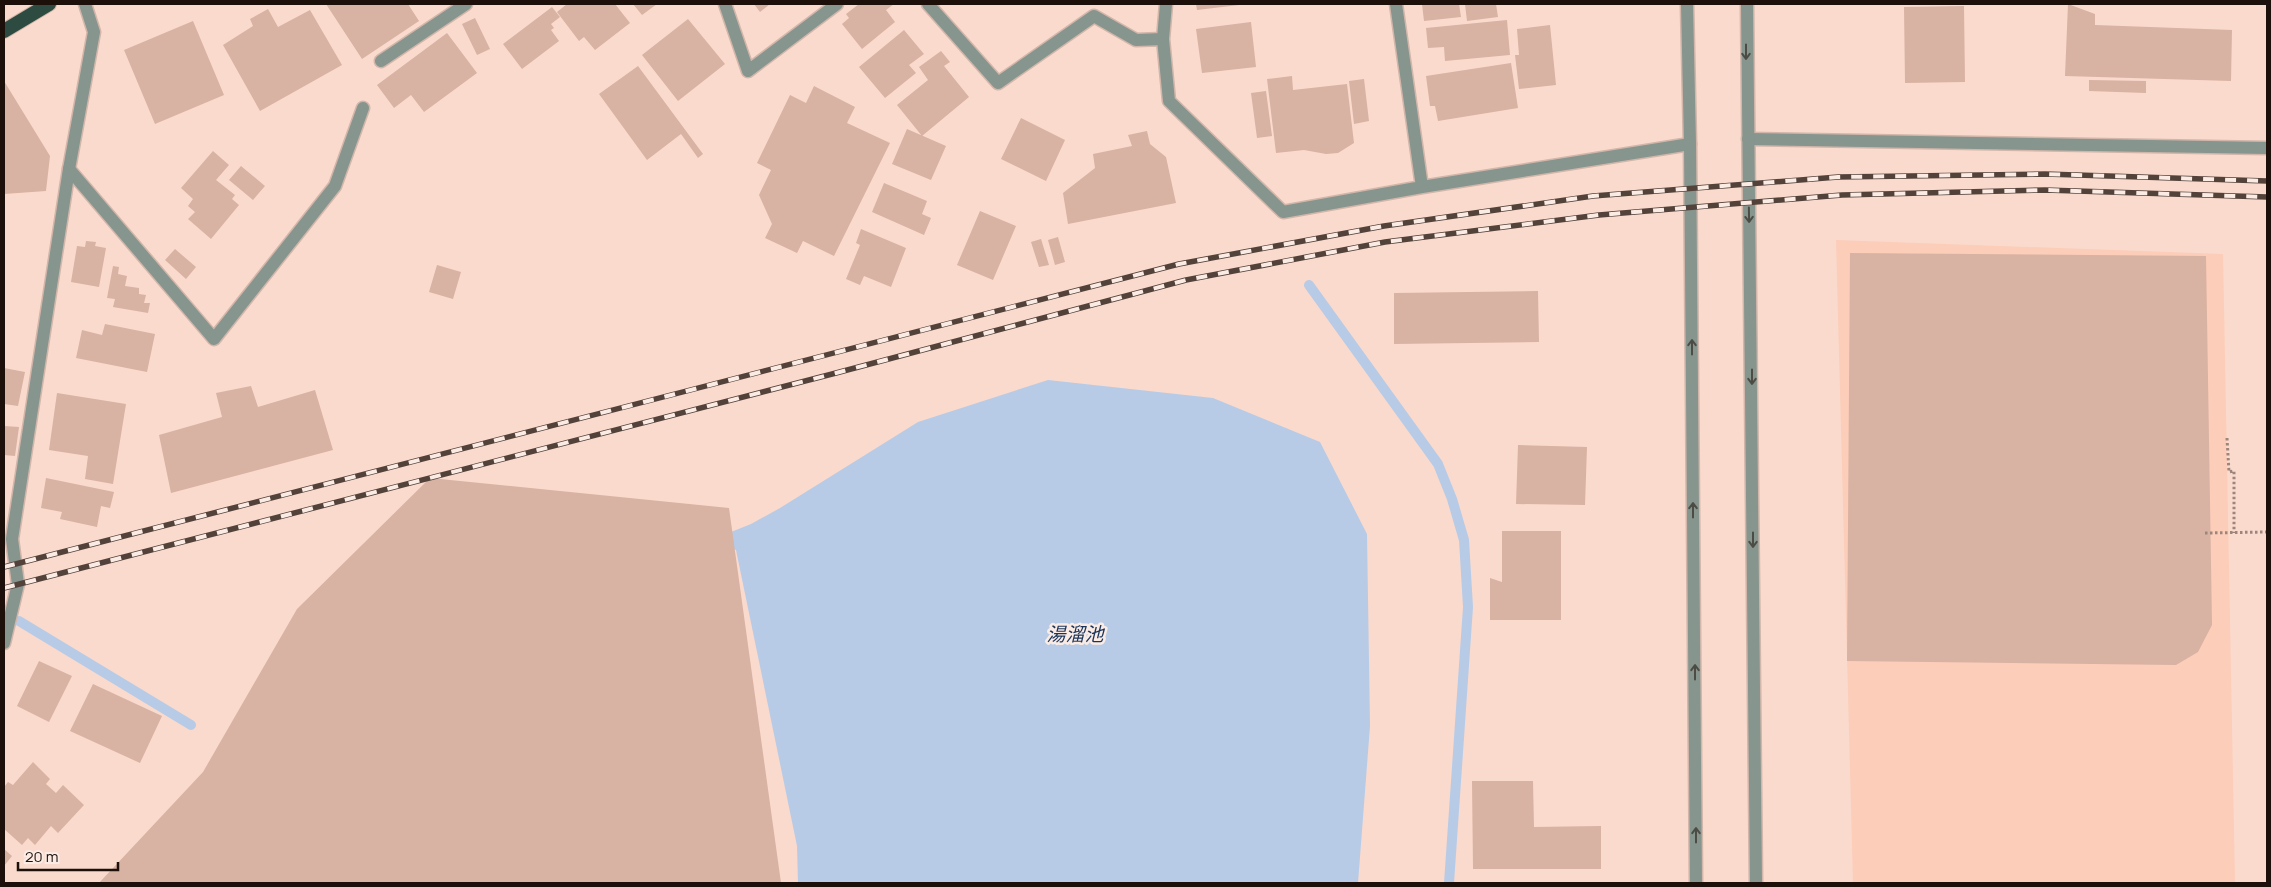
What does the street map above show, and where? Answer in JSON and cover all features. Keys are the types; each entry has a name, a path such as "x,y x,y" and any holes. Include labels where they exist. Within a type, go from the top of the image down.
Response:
{"highway":[{"path":"4,31 49,4"}],"street":[{"path":"4,642 18,584 12,539 69,169 94,32 85,4"},
{"path":"381,61 466,4"},
{"path":"725,4 748,71 837,4"},
{"path":"928,4 998,83 1094,16 1136,40 1163,38"},
{"path":"1166,4 1163,38 1170,101 1283,212 1422,187 1690,144"},
{"path":"1396,4 1422,187"},
{"path":"1687,4 1690,144 1696,883"},
{"path":"1747,4 1756,883"},
{"path":"69,169 214,338 335,186 363,108"},
{"path":"1748,139 2267,148"}],"path":[{"path":"2227,438 2229,472 2234,471 2234,533"},
{"path":"2205,533 2267,532"}],"shaded area":[{"path":"1836,240 2223,254 2235,883 1853,883"}],"water":[{"name":"湯溜池","path":"1048,380 1213,398 1320,442 1367,534 1370,726 1358,883 798,883 797,846 736,550 711,540 751,524 780,508 918,422"}],"building":[{"path":"326,4 408,4 419,21 362,59"},
{"path":"567,4 615,4 630,23 595,50 584,37 579,41 557,12"},
{"path":"633,4 657,4 642,15"},
{"path":"754,4 770,4 760,12"},
{"path":"859,4 894,4 886,10 895,22 862,49 842,24 849,18 846,14"},
{"path":"1196,4 1238,4 1239,5 1197,10"},
{"path":"1422,4 1459,4 1461,17 1424,21"},
{"path":"1465,4 1496,4 1498,17 1467,21"},
{"path":"2068,4 2095,14 2095,25 2232,30 2231,81 2065,76"},
{"path":"1964,6 1965,82 1905,83 1904,7"},
{"path":"552,7 560,17 551,24 554,28 551,30 559,41 522,69 503,44"},
{"path":"268,9 278,27 310,10 342,65 260,111 223,45 253,26 250,19"},
{"path":"475,18 490,49 477,55 462,24"},
{"path":"688,19 725,64 678,101 642,55"},
{"path":"1507,20 1510,55 1445,61 1444,47 1428,48 1426,28"},
{"path":"193,21 224,95 155,124 124,50"},
{"path":"1251,22 1256,67 1202,73 1196,29"},
{"path":"1550,25 1556,85 1519,89 1515,55 1519,55 1517,29"},
{"path":"904,30 924,54 909,65 916,73 885,98 859,67"},
{"path":"447,33 477,73 424,112 411,95 394,108 377,85"},
{"path":"941,51 950,62 944,66 969,97 922,136 897,105 928,80 919,67"},
{"path":"1511,63 1518,108 1438,121 1435,106 1430,106 1426,76"},
{"path":"638,66 703,154 698,158 681,134 647,160 599,94"},
{"path":"1292,76 1293,90 1347,84 1354,143 1338,153 1326,154 1304,150 1276,153 1267,79"},
{"path":"1364,79 1369,121 1354,124 1349,81"},
{"path":"2089,80 2146,81 2146,93 2089,91"},
{"path":"4,81 50,156 46,191 4,194"},
{"path":"814,86 855,107 847,123 890,143 834,256 803,241 797,253 765,238 772,224 759,195 771,170 757,163 790,95 806,103"},
{"path":"1266,91 1272,136 1257,138 1251,93"},
{"path":"1021,118 1065,140 1046,181 1001,159"},
{"path":"907,129 946,146 931,180 892,164"},
{"path":"1147,131 1150,144 1166,157 1176,203 1068,224 1063,193 1095,168 1093,154 1132,146 1128,135"},
{"path":"213,151 229,165 216,180 235,195 232,199 239,205 211,239 188,219 195,212 188,206 193,199 181,188"},
{"path":"241,166 265,186 253,200 229,180"},
{"path":"884,183 927,201 922,214 931,218 924,235 872,212"},
{"path":"980,211 1016,226 993,280 957,265"},
{"path":"861,229 906,248 891,287 864,276 860,285 846,279 860,245 856,243"},
{"path":"1058,237 1065,262 1055,265 1048,240"},
{"path":"1041,239 1049,265 1039,267 1031,242"},
{"path":"86,241 96,242 95,246 106,248 99,287 71,282 77,246 85,247"},
{"path":"175,249 196,267 186,279 165,260"},
{"path":"1850,253 2206,256 2212,625 2198,652 2176,665 1847,661"},
{"path":"437,265 461,272 453,299 429,292"},
{"path":"113,266 119,267 118,274 127,276 125,286 139,288 139,294 146,295 144,303 150,303 148,313 113,307 115,299 107,298"},
{"path":"1538,291 1539,342 1394,344 1394,293"},
{"path":"105,324 155,334 147,372 76,358 82,330 102,335"},
{"path":"4,368 25,372 18,406 4,404"},
{"path":"251,386 258,407 315,390 333,450 171,493 159,435 222,417 216,393"},
{"path":"57,393 126,404 113,484 85,479 88,456 49,450"},
{"path":"4,426 19,427 15,456 4,455"},
{"path":"1518,445 1587,447 1585,505 1516,504"},
{"path":"46,478 114,492 110,508 101,506 97,527 60,519 62,512 41,508"},
{"path":"430,478 729,508 781,883 99,883 203,772 297,609"},
{"path":"1502,531 1561,531 1561,620 1490,620 1490,578 1502,582"},
{"path":"39,661 72,676 49,722 17,706"},
{"path":"93,684 162,716 140,763 70,731"},
{"path":"33,762 50,779 46,784 56,793 63,785 84,805 58,833 51,826 35,845 28,838 22,845 4,829 4,787 8,782 13,785"},
{"path":"1472,781 1533,781 1534,827 1601,826 1601,869 1473,869"},
{"path":"4,849 12,856 4,866"}],"waterway":[{"path":"1309,285 1438,464 1452,499 1464,540 1468,607 1449,883"},
{"path":"19,621 191,725"}],"railway":[{"path":"4,567 1179,264 1384,226 1593,196 1838,177 2045,174 2267,181"},
{"path":"4,588 836,373 1186,280 1385,242 1599,215 1842,195 2045,190 2267,197"}]}
